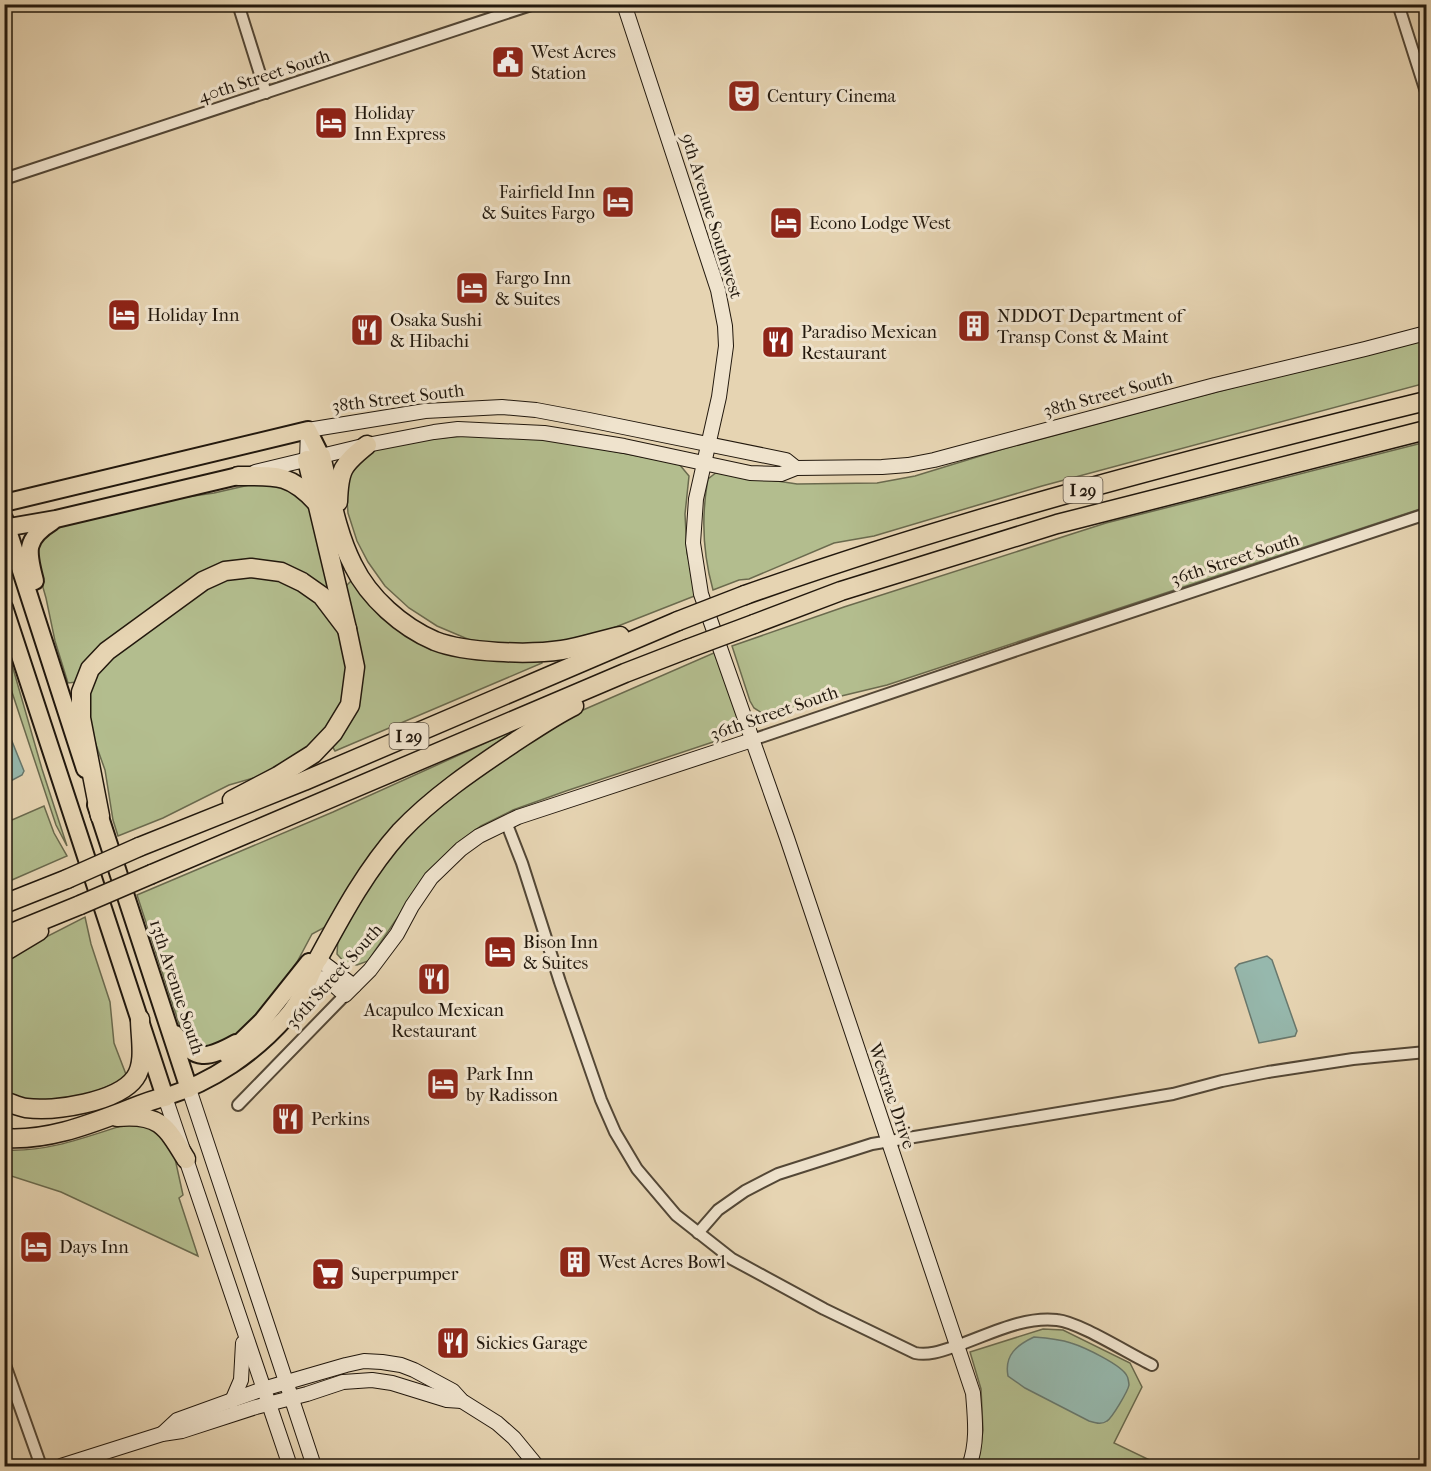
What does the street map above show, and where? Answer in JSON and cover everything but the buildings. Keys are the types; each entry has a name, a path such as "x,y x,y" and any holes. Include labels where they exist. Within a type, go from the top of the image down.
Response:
{"highway":[{"path":"1304,431 1426,390"},
{"name":"I 29","path":"4,904 304,781 673,622 745,595 834,564 1037,502 1426,401"},
{"name":"I 29","path":"4,936 625,673 841,591 1057,524 1426,430"},
{"path":"338,525 340,476 347,461 367,445"},
{"path":"192,826 242,793 278,776 313,754 333,733 350,705 355,667 316,502 314,458"},
{"path":"314,458 353,565 374,597 409,626 436,641 468,648 533,652 563,650 673,622"},
{"path":"238,476 276,476 289,480 302,487 316,502"},
{"path":"100,816 81,718 81,692 90,669 107,651 203,581 225,571 251,568 281,573 303,582 322,596 347,629"},
{"path":"318,959 345,910 373,867 400,833 433,801 493,757 558,714 601,691 625,673"},
{"path":"4,952 74,907"},
{"path":"4,1101 24,1108 62,1108 104,1097 124,1088 136,1078 141,1062 140,1019"},
{"path":"4,1138 15,1139 55,1134 104,1119 150,1100 164,1091"},
{"path":"104,1119 134,1115 161,1124 169,1130 186,1159"}],"main road":[{"path":"308,430 314,458"},
{"name":"38th Street South","path":"4,503 308,430"},
{"name":"38th Street South","path":"6,525 56,519 238,476"},
{"path":"56,519 36,534 28,552 46,625 56,682"},
{"name":"13th Avenue South","path":"6,525 188,1084"},
{"path":"4,608 164,1091 216,1076 263,1041 289,1014 310,979 318,959"},
{"path":"188,1084 247,1037 309,962 318,959"},
{"path":"169,1027 185,1048 197,1055 207,1057 247,1037"}],"street":[{"path":"238,4 266,93"},
{"name":"40th Street South","path":"4,179 534,4"},
{"name":"9th Avenue Southwest","path":"624,4 700,233 722,307 726,346 724,366 704,463"},
{"path":"1398,4 1426,92"},
{"name":"38th Street South","path":"238,476 367,445 458,429 544,433 624,446 750,473 781,474 796,468 890,466 934,460 1215,384 1426,333"},
{"name":"38th Street South","path":"308,430 425,411 502,407 547,412 708,443 786,460 796,468"},
{"name":"Westrac Drive","path":"704,463 696,499 693,543 701,594 790,849 973,1393 974,1455 969,1467"},
{"name":"36th Street South","path":"238,1105 370,970 398,934 412,906 431,878 461,849 506,822 1426,514"},
{"path":"506,822 522,861 560,982 606,1114 637,1169 676,1215 732,1259 752,1271 904,1349 923,1354 958,1345 1021,1323 1040,1319 1059,1320 1076,1326 1152,1365"},
{"path":"318,959 349,990"},
{"path":"310,979 326,978 349,990"},
{"path":"698,1233 718,1210 745,1191 778,1174 872,1144 1173,1094 1268,1072 1353,1059 1426,1052"},
{"name":"13th Avenue South","path":"188,1084 314,1467"},
{"path":"164,1091 290,1467"},
{"path":"232,1401 241,1380 243,1366 242,1326"},
{"path":"162,1434 177,1420 263,1389 346,1365 364,1361 382,1362 414,1370 453,1391 462,1401 497,1423 525,1450 537,1467"},
{"path":"4,1362 41,1467"},
{"path":"61,1467 162,1434 182,1431 338,1383 372,1380 392,1383 447,1400 462,1401"}],"green space":[{"path":"1426,338 1426,383 1042,486 874,536 834,543 749,579 739,580 713,590 705,551 704,512 708,479 717,472 797,484 877,483 915,476 1003,449"},
{"path":"487,434 540,437 679,464 689,476 685,514 687,553 697,595 608,630 567,642 508,645 470,640 437,626 409,608 385,586 357,541 348,513 346,489 348,474 371,450 428,439"},
{"path":"1426,442 1426,507 887,685 778,715 765,715 754,708 750,701 732,646 844,607 1106,523"},
{"path":"262,482 294,487 317,518 332,587 325,591 230,565 77,682 68,683 34,556 35,546 49,528 146,503 214,493"},
{"path":"254,574 294,584 333,616 344,641 348,665 347,689 339,712 307,751 264,775 229,785 163,818 118,836 113,820 105,770 89,725 89,686 98,671 111,657 211,584 231,577"},
{"path":"354,578 410,633 541,657 542,663 335,751 332,746 349,722 345,587"},
{"path":"4,637 67,846 56,825 5,671"},
{"path":"716,652 737,717 729,735 513,810 481,826 455,845 427,874 368,961 357,965 346,964 337,954 338,939 391,850 444,797 567,717"},
{"path":"510,732 514,736 468,765 329,925 312,934 297,962 265,1006 238,1035 218,1049 195,1048 183,1036 137,895 333,812"},
{"path":"44,806 54,833 67,856 5,883 5,823"},
{"path":"85,917 91,944 110,1002 114,1043 127,1077 98,1091 62,1101 32,1101 5,1095 5,958"},
{"path":"133,1122 143,1122 172,1145 183,1195 179,1198 198,1256 61,1192 5,1174 4,1150 53,1146"},
{"path":"1043,1329 1063,1330 1130,1363 1142,1387 1114,1443 1162,1466 978,1466 983,1430 981,1389 970,1352"}],"water":[{"path":"5,724 24,771 22,775 5,784"},
{"path":"1267,956 1272,960 1297,1031 1295,1036 1259,1043 1235,968 1239,964"},
{"path":"1034,1337 1077,1345 1102,1357 1124,1372 1128,1378 1128,1388 1107,1421 1096,1423 1089,1421 1025,1388 1008,1376 1008,1362 1013,1352"}],"place":[{"name":"West Acres Station","path":"508,62"},
{"name":"Century Cinema","path":"744,96"},
{"name":"Holiday Inn Express","path":"331,123"},
{"name":"Fairfield Inn & Suites Fargo","path":"618,202"},
{"name":"Econo Lodge West","path":"786,223"},
{"name":"Fargo Inn & Suites","path":"472,288"},
{"name":"Holiday Inn","path":"124,315"},
{"name":"NDDOT Department of Transp Const & Maint","path":"974,326"},
{"name":"Osaka Sushi & Hibachi","path":"367,330"},
{"name":"Paradiso Mexican Restaurant","path":"778,342"},
{"name":"Bison Inn & Suites","path":"500,952"},
{"name":"Acapulco Mexican Restaurant","path":"434,979"},
{"name":"Park Inn by Radisson","path":"443,1084"},
{"name":"Perkins","path":"288,1119"},
{"name":"Days Inn","path":"36,1247"},
{"name":"West Acres Bowl","path":"575,1262"},
{"name":"Superpumper","path":"328,1274"},
{"name":"Sickies Garage","path":"453,1343"}]}
